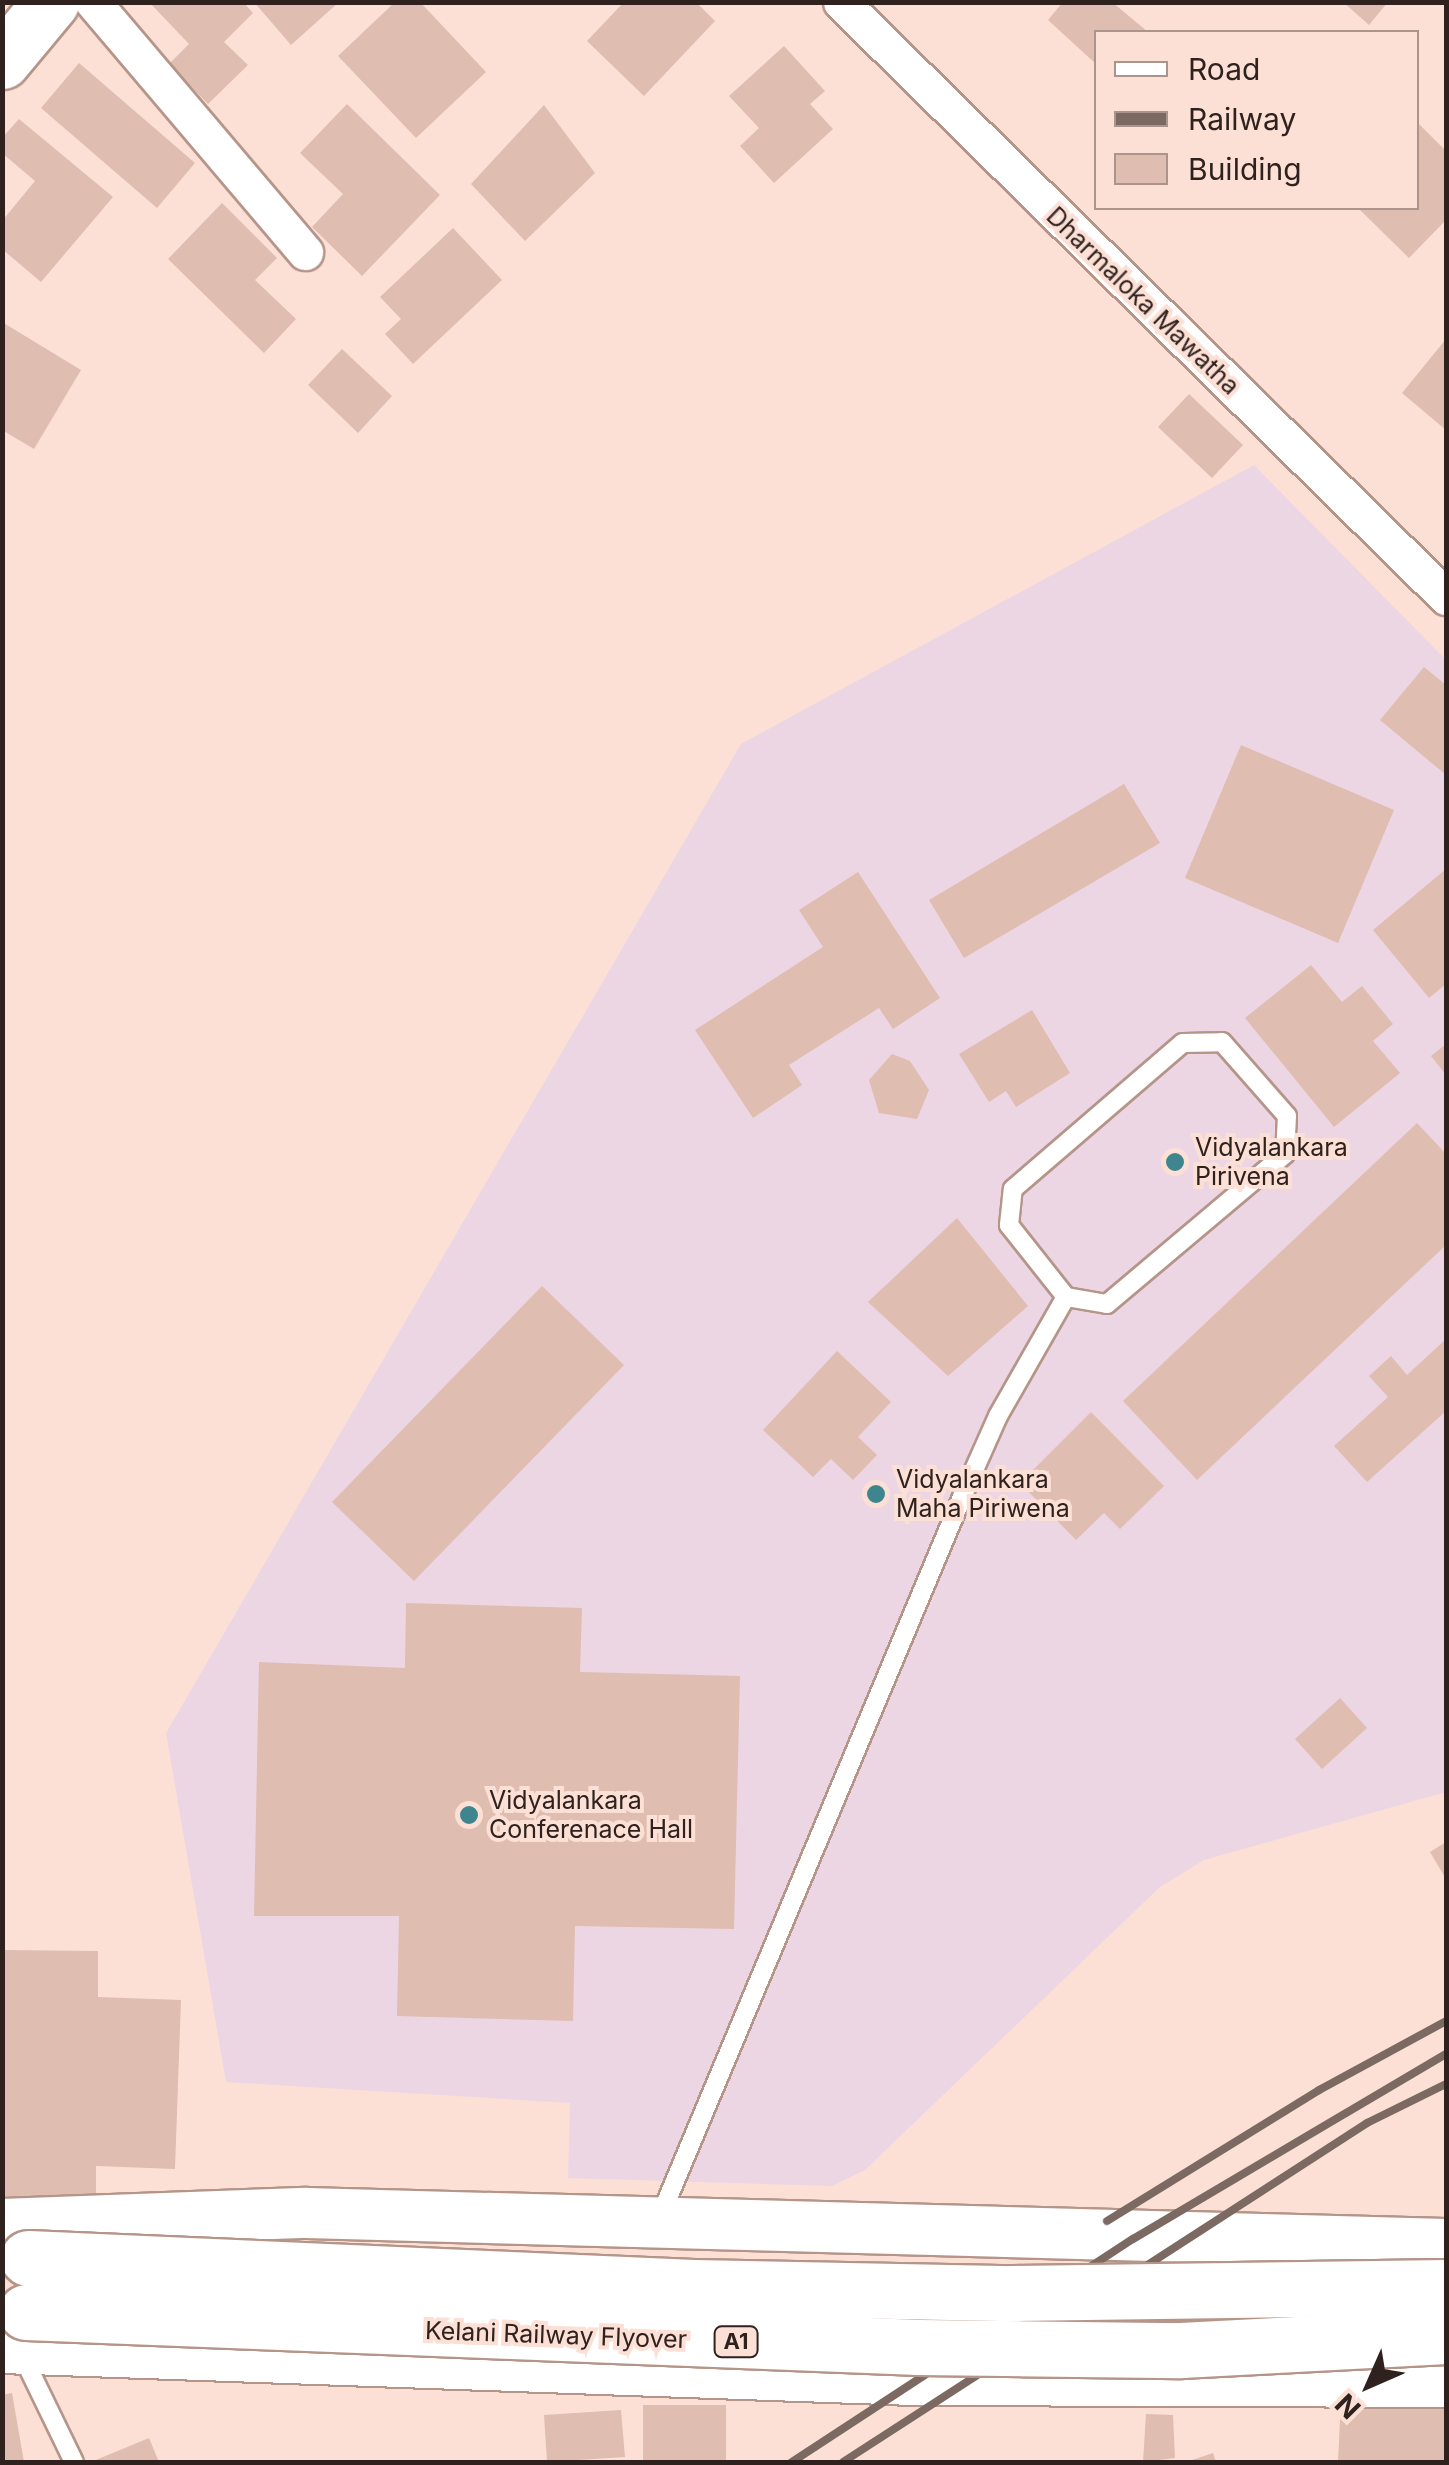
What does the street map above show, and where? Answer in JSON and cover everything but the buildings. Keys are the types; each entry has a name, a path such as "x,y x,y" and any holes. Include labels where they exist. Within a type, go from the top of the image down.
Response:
{"main road":[{"path":"2,61 51,2"},
{"name":"A1","path":"15,2241 693,2287 1032,2293 1444,2258"},
{"name":"Kelani Railway Flyover","path":"16,2336 1181,2350 1446,2366"}],"street":[{"path":"93,2 304,252"},
{"name":"Dharmaloka Mawatha","path":"841,2 1446,597"},
{"path":"15,2241 307,2213 768,2228 1444,2258 1446,2366 770,2376 16,2336"},
{"path":"768,2228 770,2376"}],"lane":[{"path":"1222,1042 1288,1116 1286,1154 1107,1304 1066,1297 1010,1225 1012,1189 1182,1043 1222,1042"},
{"path":"657,2224 976,1464 1066,1297"},
{"path":"16,2336 74,2462"}],"shaded area":[{"name":"Vidyalankara Maha Piriwena","path":"1254,465 1446,660 1446,1792 1204,1860 1160,1887 865,2170 832,2186 568,2178 570,2103 226,2082 166,1733 741,744"}],"railway":[{"path":"1107,2221 1319,2090 1446,2021"},
{"path":"792,2462 1133,2239 1446,2054"},
{"path":"843,2462 1367,2123 1446,2084"}],"place":[{"name":"Vidyalankara Pirivena","path":"1175,1162"},
{"name":"Vidyalankara Maha Piriwena","path":"876,1494"},
{"name":"Vidyalankara Conferenace Hall","path":"469,1815"}]}
